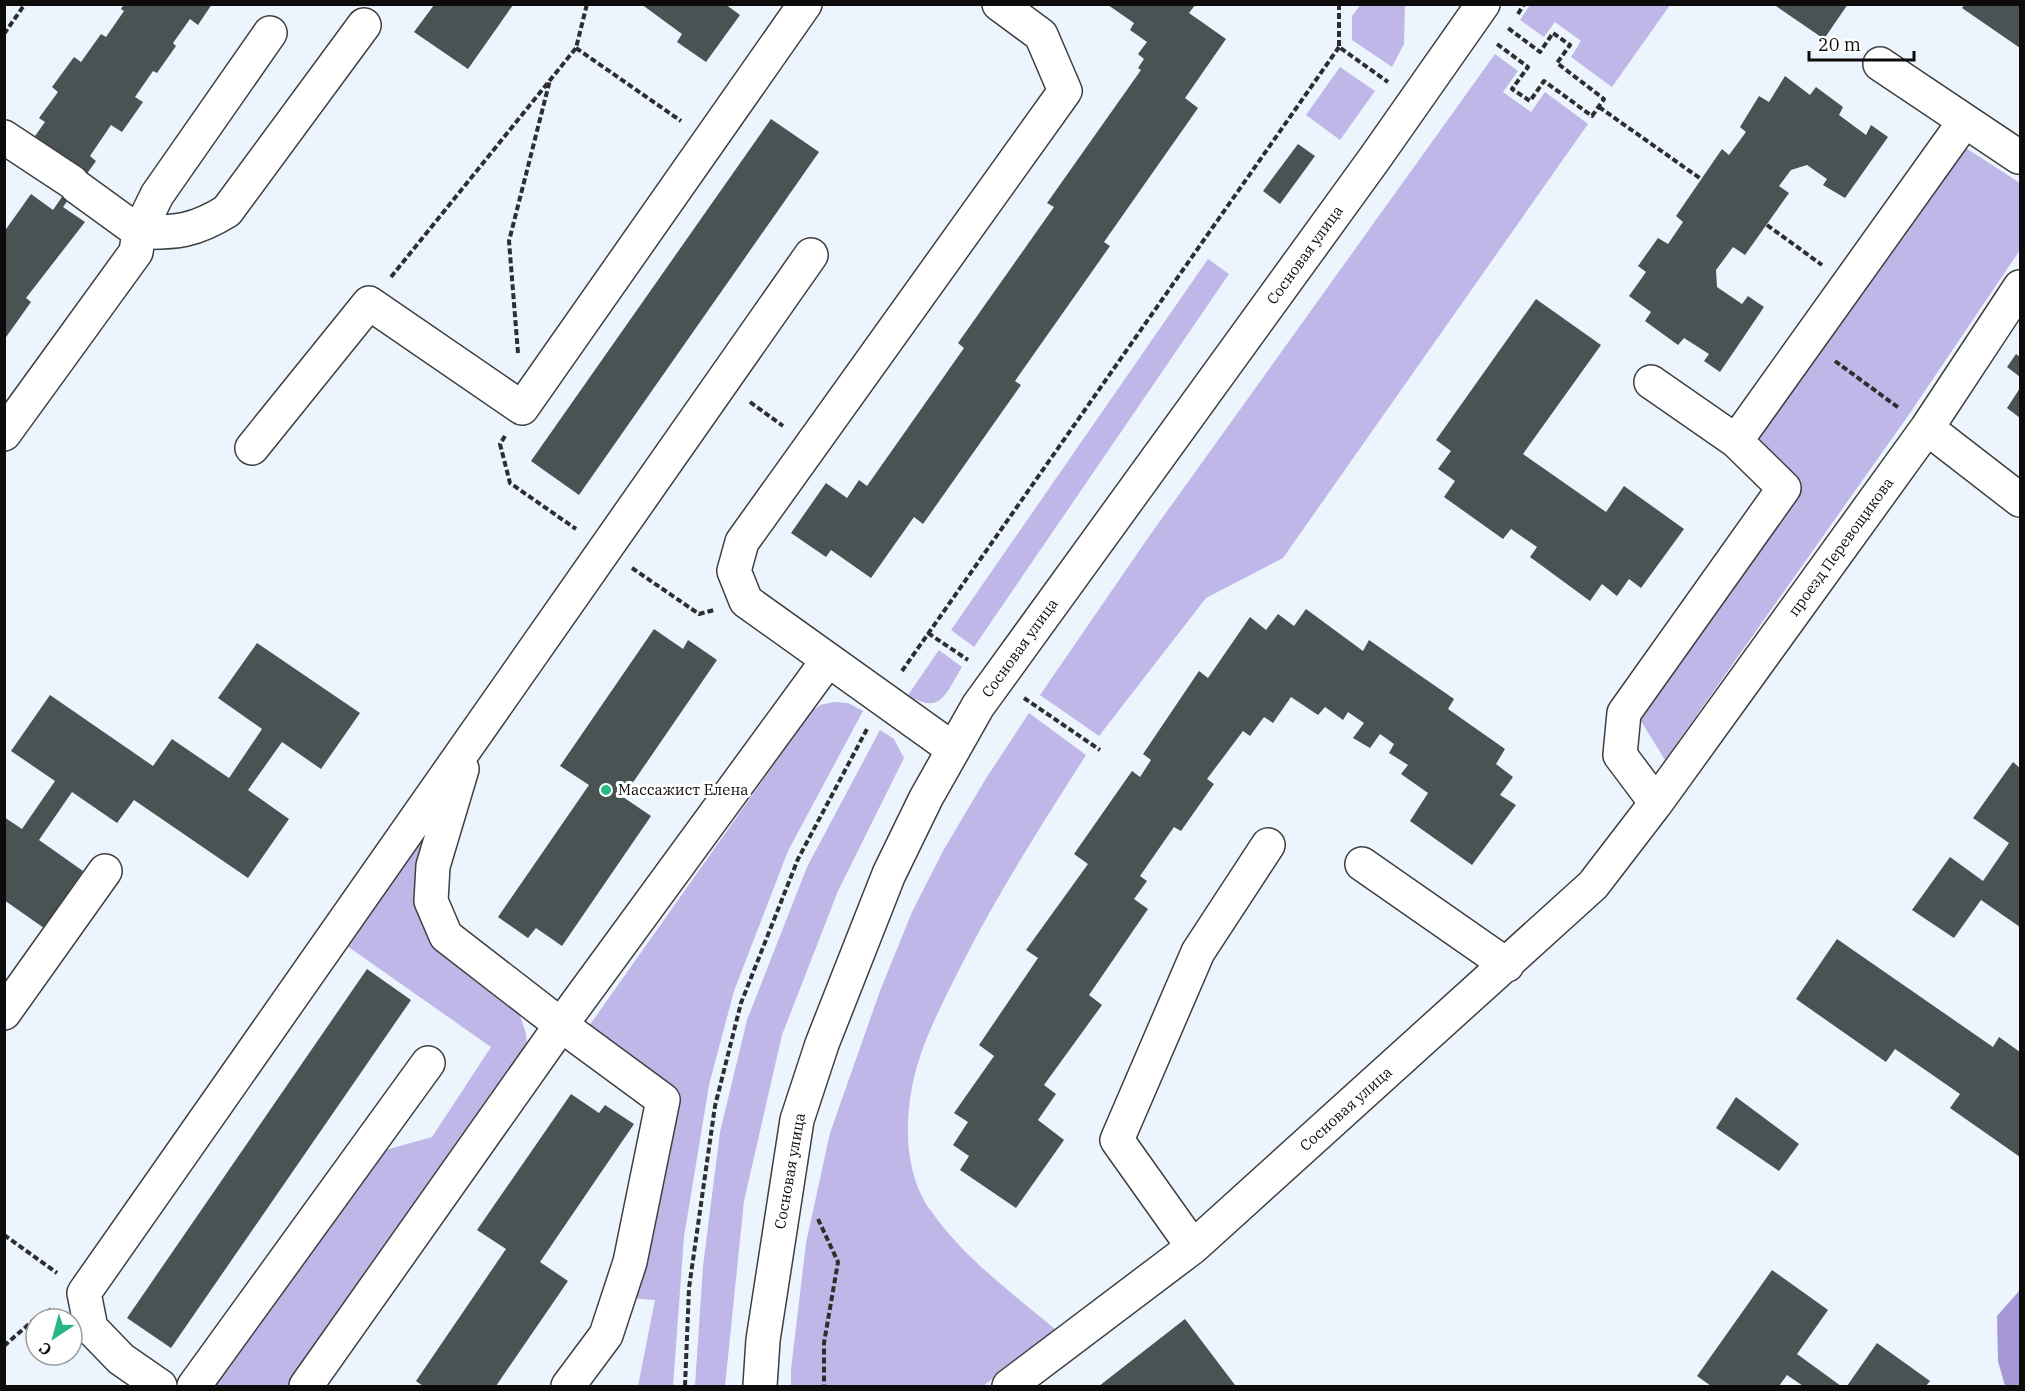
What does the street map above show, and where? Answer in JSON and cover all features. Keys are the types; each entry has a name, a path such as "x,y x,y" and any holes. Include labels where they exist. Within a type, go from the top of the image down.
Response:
{"street":[{"path":"252,448 369,303 522,408 805,4"},
{"path":"953,749 746,601 734,571 741,542 1065,91 1041,34 999,4"},
{"name":"Сосновая улица","path":"760,1386 763,1340 797,1120 822,1044 889,874 953,749 978,706 1396,129 1483,4"},
{"path":"5,139 75,184 139,232 182,232 206,225 227,211 364,25"},
{"path":"4,434 136,252 139,232 157,195 270,33"},
{"path":"1880,64 1964,122 2019,157 2020,155"},
{"path":"1736,441 1964,122"},
{"path":"160,1386 121,1359 90,1328 84,1293 811,255"},
{"name":"проезд Перевощикова","path":"1656,802 1927,428 2020,287"},
{"path":"1651,382 1736,441 1784,488 1624,713 1620,755 1656,802"},
{"path":"1927,428 2020,500"},
{"path":"321,1381 561,1025 828,660"},
{"path":"469,745 433,866 431,901 446,936 663,1100 627,1273 606,1335 568,1386"},
{"name":"Сосновая улица","path":"1009,1386 1193,1247 1507,965 1593,885 1656,802"},
{"path":"1193,1247 1117,1140 1198,952 1268,845"},
{"path":"1362,864 1507,965"},
{"path":"4,1013 105,871"},
{"path":"194,1386 428,1062"}],"path":[{"path":"4,34 25,4"},
{"path":"369,303 576,48 587,4"},
{"path":"1496,44 1528,68 1512,89 1530,102 1544,81 1592,116 1599,107 1604,99 1557,63 1570,45 1553,33 1540,52 1508,28"},
{"path":"685,1386 689,1288 715,1106 741,1003 798,859 884,698 1339,47"},
{"path":"576,48 709,141"},
{"path":"1599,107 1701,179"},
{"path":"1767,225 1848,284"},
{"path":"1808,341 1927,428"},
{"path":"723,381 810,446"},
{"path":"1034,704 1100,750"},
{"path":"816,1215 838,1262 824,1343 824,1386"},
{"path":"4,1235 84,1293 37,1317 4,1346"}],"shaded area":[{"path":"1361,4 1405,5 1404,44 1392,67 1352,40 1352,16"},
{"path":"1530,5 1670,5 1612,87 1571,57 1581,41 1555,22 1544,37 1520,20"},
{"path":"1495,54 1518,71 1503,92 1531,112 1545,92 1588,124 1283,558 1206,598 1099,736 1040,695 1150,535"},
{"path":"1340,67 1375,91 1340,140 1306,115"},
{"path":"1966,148 2020,183 2020,250 1910,413 1665,760 1639,718 1802,490 1755,440"},
{"path":"1208,259 1229,274 974,647 951,630"},
{"path":"939,650 962,667 941,699 928,703 919,701 908,695"},
{"path":"834,702 848,703 863,711 788,851 734,991 709,1085 684,1237 673,1386 638,1386 655,1300 630,1298 673,1100 589,1026 811,712 820,705"},
{"path":"1029,713 1086,755 990,912 937,1015 917,1066 910,1102 908,1141 910,1160 922,1195 944,1228 990,1275 1056,1330 983,1386 791,1386 806,1243 830,1133 880,991 912,912 943,851 985,780"},
{"path":"880,730 894,739 904,758 838,891 782,1035 744,1201 725,1386 695,1386 703,1266 720,1132 747,1020 807,867"},
{"path":"438,807 419,874 520,1016 526,1033 527,1046 288,1386 212,1386 382,1151 432,1137 491,1047 347,946"},
{"path":"2020,1290 2020,1386 2005,1386 1998,1361 1997,1316"}],"building":[{"path":"124,4 212,4 198,25 190,19 173,43 176,46 157,73 153,71 135,97 143,102 122,132 111,125 90,156 96,161 63,207 85,222 26,298 31,302 4,340 4,232 31,194 53,210 81,169 35,136 45,122 39,118 58,92 52,87 74,57 81,62 101,34 106,37 124,11 121,9"},
{"path":"641,4 725,4 740,15 706,62 677,42 682,34"},
{"path":"1773,4 1848,4 1824,39"},
{"path":"1965,4 2020,4 2020,48 1962,8"},
{"path":"434,5 513,5 468,69 414,32"},
{"path":"1108,5 1195,5 1189,13 1226,39 1185,98 1198,108 1104,242 1110,246 1015,381 1021,385 923,524 914,517 871,578 831,550 826,557 791,533 826,483 847,498 859,480 867,486 964,348 958,343 1054,207 1047,203 1141,70 1138,68 1144,59 1138,54 1147,42 1130,30 1134,23"},
{"path":"1785,76 1810,95 1816,87 1843,107 1839,115 1866,135 1871,125 1888,137 1845,198 1823,185 1827,179 1807,165 1791,170 1779,186 1789,193 1745,255 1733,247 1716,270 1717,287 1742,304 1748,296 1764,307 1720,372 1704,361 1709,354 1684,338 1678,345 1645,321 1651,312 1629,296 1646,272 1638,266 1658,238 1668,244 1683,222 1676,216 1722,149 1729,155 1746,132 1740,127 1759,96 1769,102"},
{"path":"771,119 819,152 579,495 531,461"},
{"path":"1298,144 1315,156 1280,204 1263,191"},
{"path":"1536,299 1601,345 1523,454 1606,512 1624,486 1684,529 1641,588 1629,579 1617,596 1602,584 1590,601 1530,557 1537,547 1511,529 1503,539 1444,497 1455,481 1438,469 1451,451 1436,440"},
{"path":"2016,354 2020,357 2020,377 2007,367"},
{"path":"2020,388 2020,418 2007,408"},
{"path":"1306,609 1363,651 1369,640 1454,699 1448,709 1505,749 1496,764 1513,777 1500,795 1516,805 1472,865 1410,821 1428,793 1401,774 1408,765 1389,753 1394,744 1380,734 1370,748 1353,738 1364,723 1348,712 1343,720 1325,707 1318,715 1291,697 1273,723 1264,717 1250,736 1243,731 1207,779 1214,784 1181,831 1174,827 1140,876 1147,881 1134,899 1148,909 1089,995 1102,1005 1044,1085 1056,1094 1038,1120 1064,1140 1016,1208 960,1170 969,1156 953,1145 968,1122 954,1113 994,1056 979,1045 1038,958 1026,950 1088,864 1074,854 1132,771 1140,777 1151,760 1143,754 1199,671 1208,678 1250,617 1266,630 1278,614 1294,626"},
{"path":"654,629 683,649 688,640 717,660 623,797 651,816 562,946 536,928 528,938 498,917 589,785 560,766"},
{"path":"257,643 360,713 321,769 282,742 248,790 289,819 248,878 134,800 117,823 72,792 39,840 83,871 44,928 4,900 4,817 22,829 55,781 11,751 50,695 153,766 172,739 229,778 262,729 218,698"},
{"path":"2013,762 2020,768 2020,927 1981,900 1954,938 1912,910 1950,857 1983,881 2009,843 1973,818"},
{"path":"1837,939 1993,1047 1999,1037 2020,1052 2020,1157 1950,1108 1960,1094 1895,1049 1886,1062 1796,999"},
{"path":"367,969 411,1000 171,1348 127,1318"},
{"path":"571,1094 599,1113 605,1105 634,1124 540,1262 568,1281 496,1386 423,1386 416,1381 506,1249 477,1230"},
{"path":"1736,1097 1799,1144 1779,1171 1716,1128"},
{"path":"1772,1270 1828,1310 1797,1354 1841,1386 1803,1386 1787,1375 1779,1386 1711,1386 1697,1376"},
{"path":"1185,1319 1235,1385 1099,1386"},
{"path":"1877,1343 1930,1381 1926,1386 1847,1386"}],"place":[{"name":"Массажист Елена","path":"606,790"}]}
